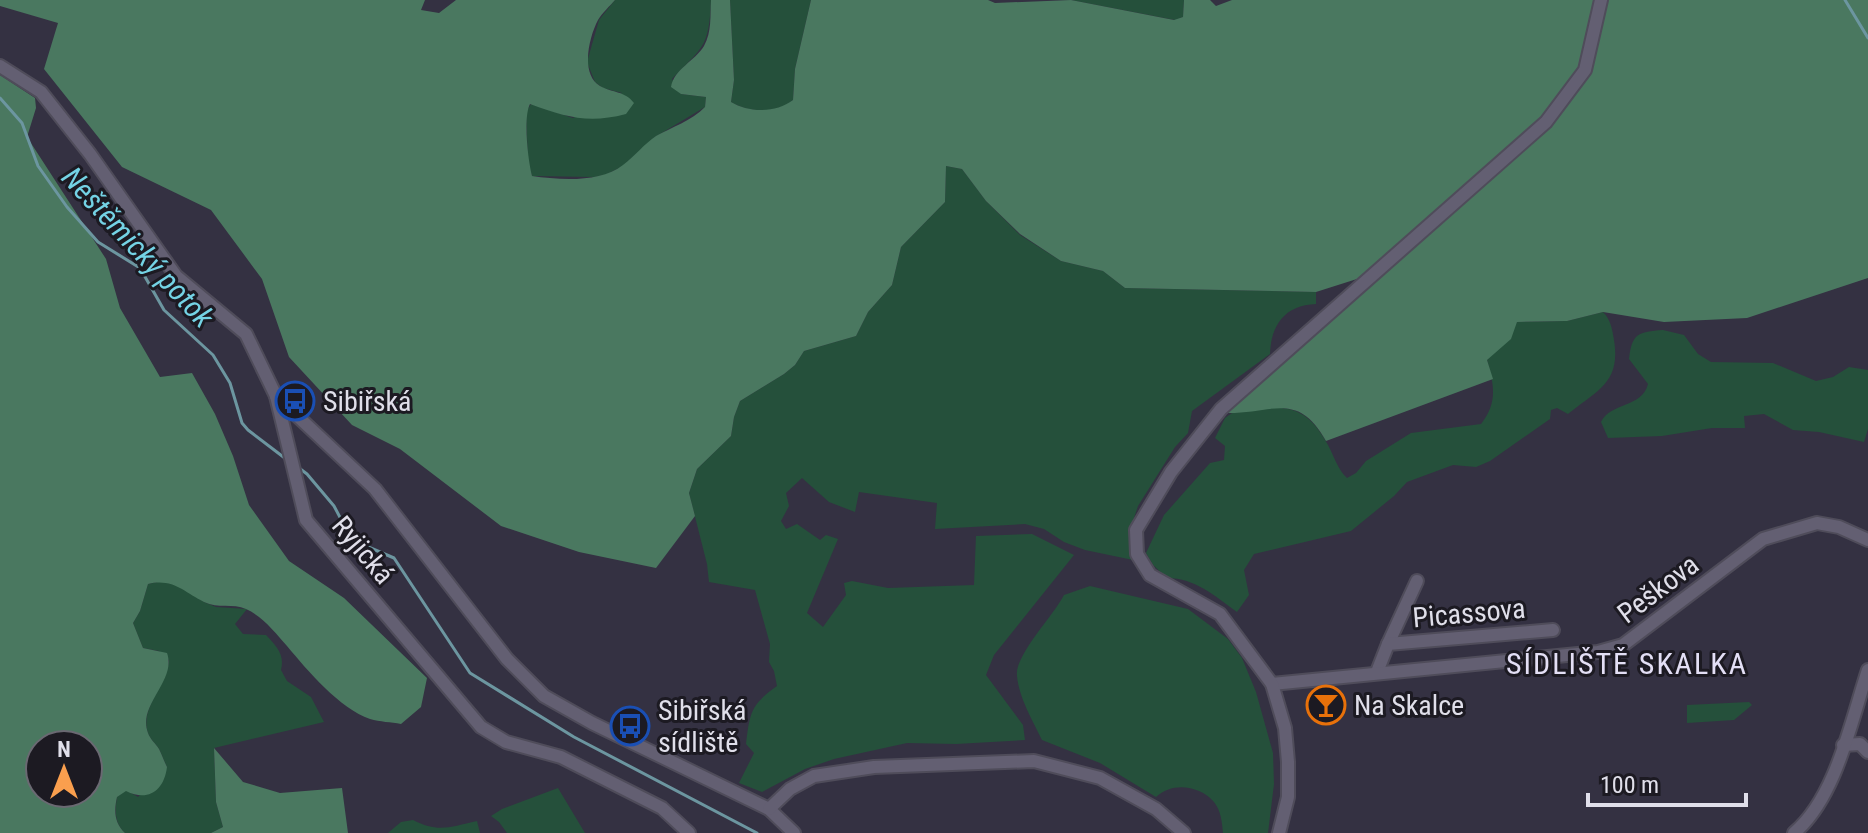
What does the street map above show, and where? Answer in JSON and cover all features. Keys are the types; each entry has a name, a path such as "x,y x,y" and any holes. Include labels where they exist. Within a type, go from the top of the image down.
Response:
{"street":[{"path":"1279,833 1288,797 1288,762 1285,728 1272,684 1220,614 1150,575 1137,554 1136,530 1171,472 1221,409 1546,122 1585,70 1601,0"},
{"name":"Ryjická","path":"0,66 41,92 90,154 176,276 246,334 276,396 306,520 481,727 506,742 561,757 662,808 689,833"},
{"path":"276,396 375,489 507,659 544,696 592,723 769,809 794,833"},
{"name":"Peškova","path":"1272,684 1610,649 1623,645 1763,539 1817,523 1839,527 1868,540"},
{"name":"Picassova","path":"1377,672 1417,581"},
{"name":"Picassova","path":"1388,644 1553,630"},
{"path":"1794,833 1828,788 1868,670"},
{"path":"1843,745 1860,744 1868,752"},
{"path":"769,809 790,789 814,776 874,767 1034,761 1100,778 1156,809 1184,833"}],"green space":[{"path":"0,0 425,0 421,10 439,13 456,0 615,0 595,27 589,45 588,64 590,73 600,86 623,94 634,103 626,114 588,119 530,104 528,110 527,139 532,176 567,179 614,171 656,136 688,120 705,107 706,97 681,94 671,87 676,75 707,41 711,0 730,0 734,80 731,102 762,110 793,100 795,69 811,0 988,0 995,3 1071,0 1174,20 1183,17 1184,0 1210,0 1216,6 1232,0 1595,0 1579,67 1542,118 1360,278 1316,292 1125,288 1103,271 1061,261 1020,234 986,201 962,169 946,166 945,202 901,247 892,285 868,312 856,336 804,351 784,374 740,401 731,436 697,469 689,493 695,516 656,568 579,552 501,526 400,449 352,425 289,357 262,279 211,210 122,167 44,69 58,23 0,6"},
{"path":"615,0 711,0 709,28 703,45 672,79 681,94 706,97 705,107 655,137 623,166 605,175 532,176 528,163 526,112 531,104 573,118 622,93 603,88 595,82 587,62 599,20"},
{"path":"730,0 811,0 795,69 793,100 786,105 763,110 731,102 734,80"},
{"path":"1071,0 1184,0 1183,17 1175,20"},
{"path":"1608,0 1868,0 1868,278 1747,318 1664,322 1603,312 1567,321 1517,322 1511,339 1487,360 1493,379 1326,441 1316,425 1294,410 1282,408 1226,413 1551,126 1591,72"},
{"path":"0,75 35,98 36,108 27,137 106,259 120,308 160,377 192,373 215,414 249,505 289,561 344,598 427,678 421,707 401,724 370,719 336,698 252,612 241,607 209,604 171,584 148,584 133,623 143,648 167,653 167,673 146,723 149,735 167,767 159,788 154,792 141,795 126,791 117,797 116,816 125,833 0,833"},
{"path":"946,166 962,169 986,201 1020,235 1061,261 1103,271 1125,288 1316,292 1316,304 1296,308 1282,318 1273,334 1270,354 1192,411 1188,433 1175,447 1138,506 1129,533 1133,560 1085,550 1064,542 1044,529 1025,524 935,529 937,503 859,492 855,512 829,502 802,478 786,493 789,506 781,521 786,529 797,524 820,540 826,535 838,539 807,613 823,627 846,595 844,583 852,581 888,588 974,585 976,536 1032,534 1074,555 994,655 986,675 1023,725 1025,740 907,743 834,759 805,769 762,792 739,783 754,753 746,744 753,710 777,686 769,662 770,644 755,590 709,582 689,493 697,469 731,436 740,401 784,374 804,351 856,336 868,312 892,285 901,247 945,202"},
{"path":"1603,312 1611,325 1615,355 1610,376 1597,391 1568,414 1557,408 1551,410 1550,419 1490,461 1476,467 1453,465 1407,482 1351,531 1254,554 1244,570 1249,595 1237,612 1196,585 1167,578 1146,553 1164,515 1210,463 1224,460 1225,446 1215,438 1225,418 1232,413 1263,408 1299,412 1319,430 1347,478 1366,461 1411,433 1481,424 1490,409 1493,393 1487,360 1517,322 1567,321"},
{"path":"1663,330 1684,335 1698,354 1711,362 1773,363 1816,381 1833,377 1849,367 1868,370 1868,429 1864,442 1793,430 1764,414 1744,416 1745,428 1712,428 1662,436 1608,438 1601,422 1612,411 1640,397 1648,384 1629,359 1634,339 1642,333"},
{"path":"162,581 182,587 216,607 247,609 235,624 243,634 266,635 270,639 281,655 281,670 287,681 311,697 324,722 214,748 216,802 223,827 211,833 125,833 116,816 117,797 126,790 138,797 167,767 146,724 150,705 169,660 159,651 143,648 133,623 148,584"},
{"path":"1090,586 1188,609 1228,639 1242,658 1256,692 1273,753 1274,784 1268,833 1223,833 1216,805 1201,792 1177,788 1156,797 1100,763 1042,740 1020,693 1018,668 1028,647 1064,595"},
{"path":"1749,702 1752,705 1734,720 1687,723 1687,705"},
{"path":"214,748 243,782 280,793 342,788 348,833 211,833 223,827 216,802"},
{"path":"558,788 585,833 507,833 491,816 502,809"},
{"path":"413,820 437,828 477,821 480,833 388,833 401,822"}],"waterway":[{"path":"1845,0 1868,38"},
{"name":"Neštěmický potok","path":"0,98 22,123 38,166 67,207 98,242 140,268 164,310 213,355 230,383 242,423 286,459"},
{"name":"Neštěmický potok","path":"299,468 334,506 352,540 394,558 470,673 574,737 757,833"}],"place":[{"name":"Sibiřská","path":"295,401"},
{"name":"Na Skalce","path":"1326,705"},
{"name":"Sibiřská sídliště","path":"630,726"}],"district":[{"name":"SÍDLIŠTĚ SKALKA","path":"1627,663"}]}
